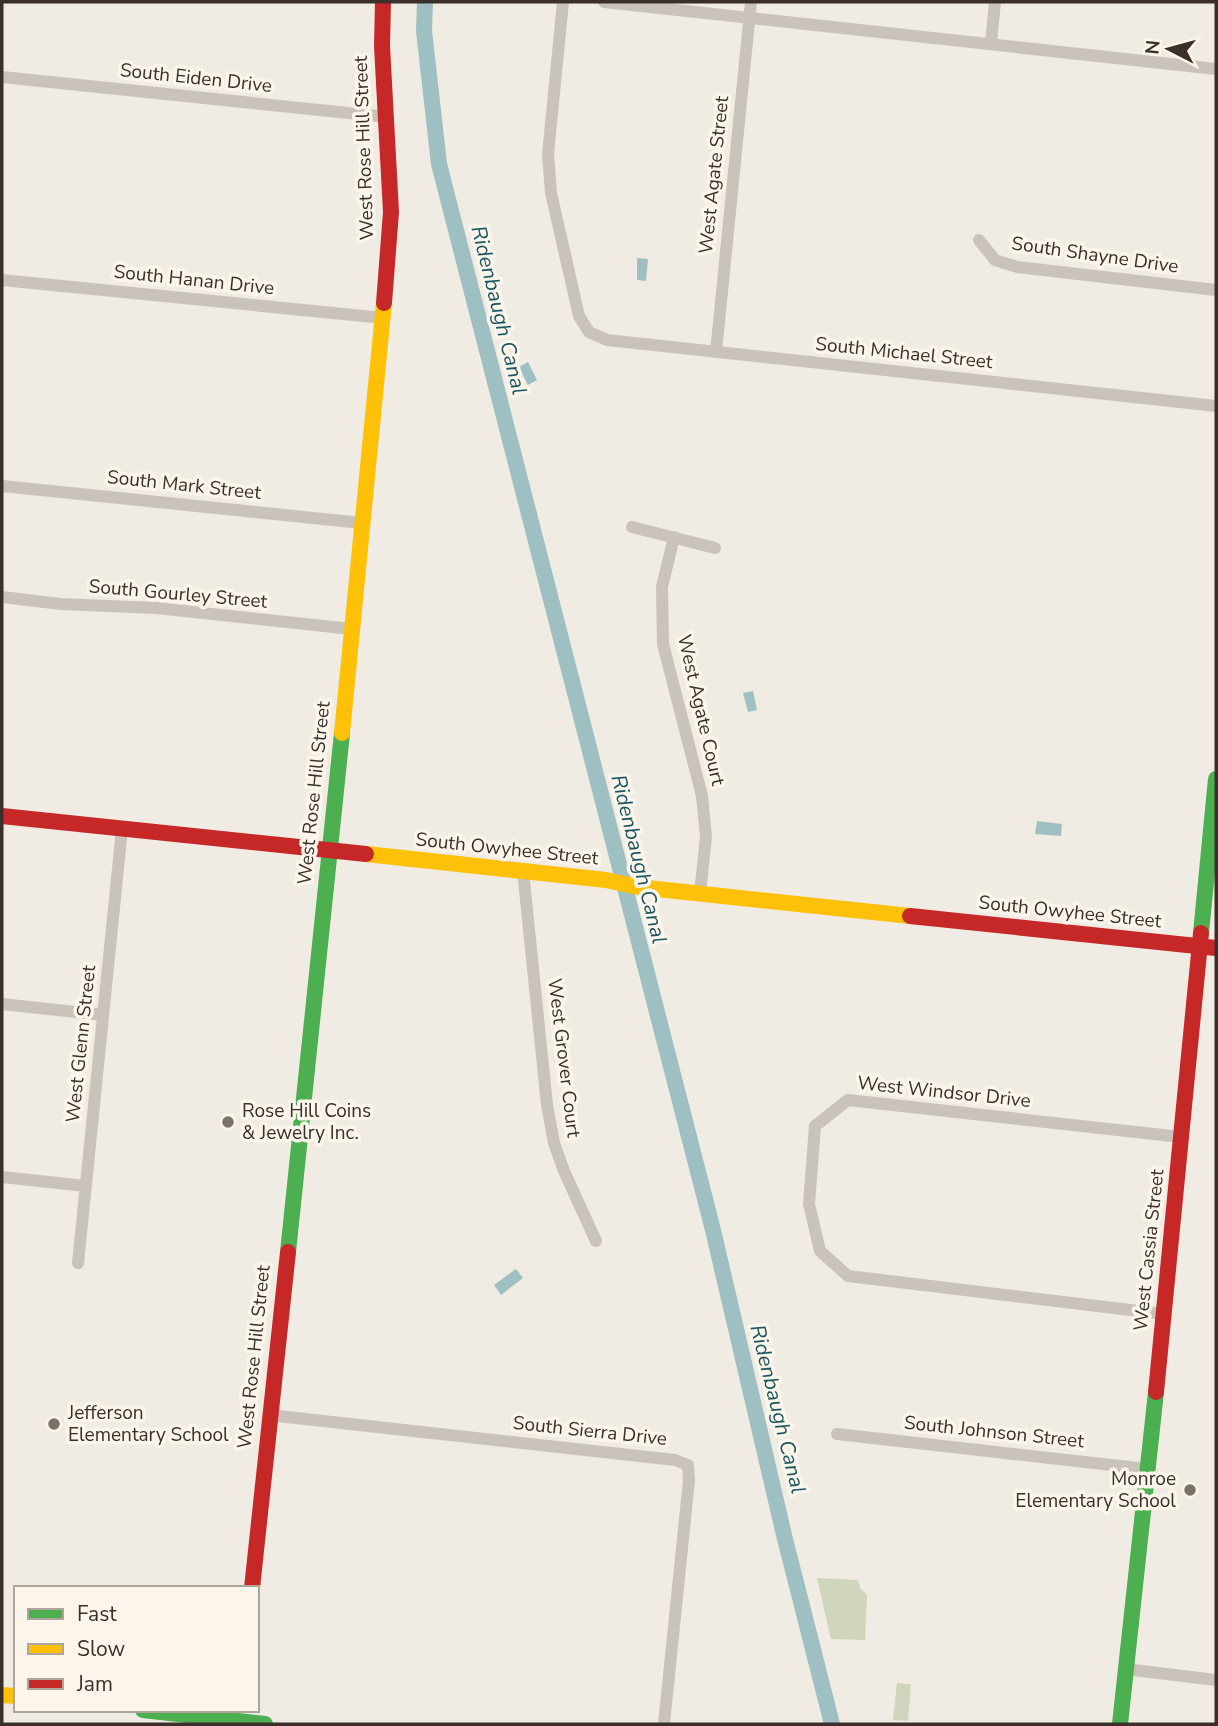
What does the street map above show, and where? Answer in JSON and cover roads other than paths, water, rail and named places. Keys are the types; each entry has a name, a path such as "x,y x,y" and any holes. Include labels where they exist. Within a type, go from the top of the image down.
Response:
{"street":[{"name":"West Rose Hill Street","path":"252,1586 383,318 391,212 382,46 383,2"},
{"name":"South Michael Street","path":"563,2 548,154 551,193 579,316 589,332 607,340 1216,406"},
{"path":"604,2 1216,69"},
{"name":"West Agate Street","path":"716,352 751,2"},
{"path":"991,43 995,2"},
{"name":"South Eiden Drive","path":"2,77 387,117"},
{"name":"South Shayne Drive","path":"979,240 995,260 1017,267 1216,290"},
{"name":"South Hanan Drive","path":"2,280 383,318"},
{"name":"South Mark Street","path":"2,486 362,523"},
{"path":"632,527 715,548"},
{"name":"West Agate Court","path":"674,537 662,587 663,644 702,796 706,837 700,893"},
{"name":"South Gourley Street","path":"2,597 61,604 156,608 351,629"},
{"name":"West Cassia Street","path":"1120,1724 1164,1314 1216,779"},
{"name":"South Owyhee Street","path":"2,816 1216,948"},
{"name":"West Glenn Street","path":"78,1263 122,829"},
{"name":"West Grover Court","path":"523,871 545,1091 554,1143 596,1241"},
{"path":"2,1004 103,1015"},
{"name":"West Windsor Drive","path":"1164,1314 848,1276 820,1251 808,1204 815,1126 848,1100 1181,1137"},
{"path":"2,1177 86,1186"},
{"name":"South Sierra Drive","path":"270,1415 675,1460 688,1465 689,1480 664,1724"},
{"name":"South Johnson Street","path":"837,1434 1147,1469"},
{"path":"1125,1670 1216,1680"},
{"path":"167,1712 239,1718 265,1724"}],"water":[{"path":"637,258 648,259 646,281 637,280"},
{"path":"528,362 537,380 528,385 519,367"},
{"path":"753,691 757,710 748,712 743,693"},
{"path":"1037,821 1062,824 1061,836 1035,834"},
{"path":"516,1269 523,1278 501,1295 494,1285"}],"waterway":[{"name":"Ridenbaugh Canal","path":"425,2 424,31 439,164 713,1230 784,1535 832,1724"}],"place":[{"name":"Rose Hill Coins & Jewelry Inc.","path":"228,1122"},
{"name":"Jefferson Elementary School","path":"54,1424"},
{"name":"Monroe Elementary School","path":"1190,1490"}]}
